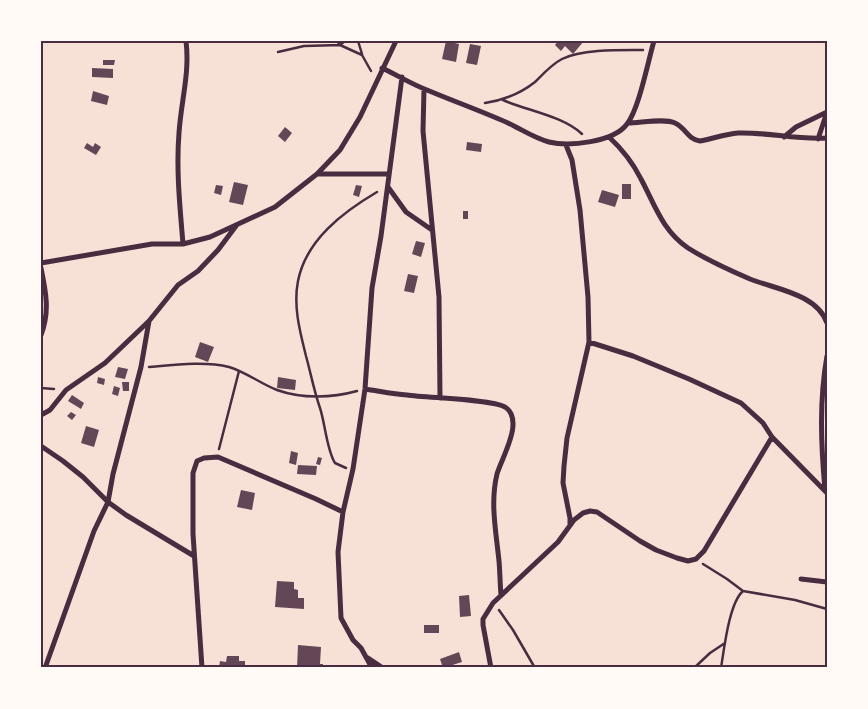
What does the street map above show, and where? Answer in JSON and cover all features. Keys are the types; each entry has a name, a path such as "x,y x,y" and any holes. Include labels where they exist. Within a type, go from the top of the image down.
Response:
{"street":[{"path":"183,244 179,184 179,131 186,84 188,55 186,41"},
{"path":"41,263 152,244 183,244 210,237 275,207 317,174 340,150 360,117 396,41"},
{"path":"382,68 424,89 509,123 534,136 549,142 566,145 608,137 621,131 628,123 636,106 654,41"},
{"path":"372,668 367,657 353,640 342,618 338,552 343,512 353,470 365,389 372,288 402,77"},
{"path":"424,89 423,131 439,297 440,398"},
{"path":"784,138 796,126 827,112 818,138"},
{"path":"628,123 674,122 681,126 687,135 694,140 700,141 737,133 784,138 827,138"},
{"path":"608,137 622,150 641,179 650,201 666,227 677,239 689,248 722,266 803,298 816,307 827,323"},
{"path":"566,145 572,160 580,210 588,297 589,342 567,438 564,466 563,483 570,525"},
{"path":"317,174 388,174"},
{"path":"388,186 406,212 432,230"},
{"path":"41,415 50,410 66,390 105,363 149,321 178,285 198,271 237,226"},
{"path":"41,268 47,303 46,321 41,335"},
{"path":"45,668 88,547 108,502 113,474 141,367 149,321"},
{"path":"589,342 633,356 741,403 826,492"},
{"path":"826,492 820,420 827,356"},
{"path":"365,389 498,405 509,411 512,417 512,437 500,464 493,498 501,595"},
{"path":"491,668 483,619 493,603 558,542 570,525 583,513 597,512 656,550 688,561 696,559 704,551 772,437"},
{"path":"41,446 76,472 108,502 126,515 194,556"},
{"path":"202,668 194,556 193,473 197,461 204,458 218,457 343,512"},
{"path":"801,579 827,582"},
{"path":"367,657 383,668"}],"path":[{"path":"337,41 340,45"},
{"path":"340,45 345,41"},
{"path":"358,41 362,55 377,81"},
{"path":"278,52 304,46 340,45 362,55"},
{"path":"464,104 503,100 519,93 555,64 567,57 601,51 651,50"},
{"path":"503,100 568,124 589,141"},
{"path":"353,470 342,467 332,459 300,332 297,307 298,281 304,261 315,243 332,225 362,201 388,186"},
{"path":"141,367 219,365 239,371 278,390 316,396 342,394 365,389"},
{"path":"218,457 239,371"},
{"path":"696,559 743,591 795,600 827,609"},
{"path":"721,668 725,643 738,596 743,591"},
{"path":"493,603 514,630 535,668"},
{"path":"694,668 710,653 725,643"}],"building":[{"path":"446,41 459,44 456,62 442,59"},
{"path":"558,41 565,43 566,41 584,41 573,54 565,46 561,51 555,45"},
{"path":"470,44 481,46 477,65 466,63"},
{"path":"103,60 115,60 114,65 103,65"},
{"path":"92,68 113,69 113,78 92,77"},
{"path":"93,91 109,96 107,105 91,101"},
{"path":"285,127 292,133 285,142 278,136"},
{"path":"467,142 482,144 481,152 466,150"},
{"path":"87,143 93,147 95,143 101,147 96,155 84,148"},
{"path":"234,182 248,185 243,205 229,202"},
{"path":"622,184 631,184 631,199 622,199"},
{"path":"216,185 223,186 221,195 214,193"},
{"path":"356,185 362,186 359,197 353,195"},
{"path":"602,190 619,195 615,207 598,202"},
{"path":"463,211 468,211 468,219 463,219"},
{"path":"416,241 425,243 421,257 412,254"},
{"path":"408,274 418,276 414,293 404,291"},
{"path":"200,342 214,347 208,362 195,357"},
{"path":"118,367 128,369 125,379 115,377"},
{"path":"98,377 105,379 104,385 97,383"},
{"path":"278,377 296,380 295,390 277,388"},
{"path":"122,382 129,382 129,391 123,391"},
{"path":"114,386 120,388 118,396 112,394"},
{"path":"72,395 84,403 81,409 68,401"},
{"path":"71,412 76,415 72,420 67,416"},
{"path":"86,426 99,430 94,447 81,443"},
{"path":"291,451 298,453 296,465 289,463"},
{"path":"318,457 322,458 320,465 316,464"},
{"path":"298,465 317,466 316,475 297,474"},
{"path":"241,490 255,493 252,510 237,507"},
{"path":"277,581 294,582 294,589 298,590 298,598 304,598 304,609 275,607"},
{"path":"469,595 471,616 460,617 459,596"},
{"path":"424,625 439,625 439,633 424,633"},
{"path":"298,645 321,647 320,664 323,664 323,668 297,668"},
{"path":"459,652 462,662 443,668 440,659"},
{"path":"227,656 239,656 239,661 245,661 245,668 219,668 220,661 226,662"}]}
